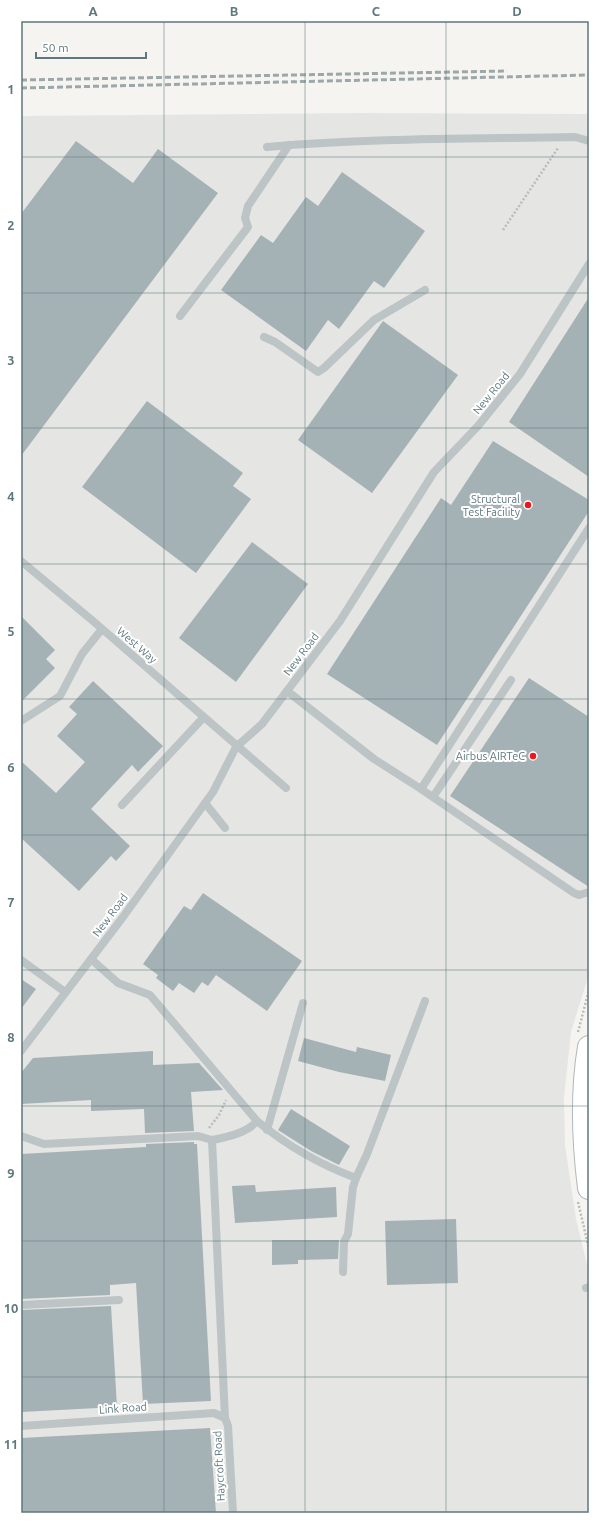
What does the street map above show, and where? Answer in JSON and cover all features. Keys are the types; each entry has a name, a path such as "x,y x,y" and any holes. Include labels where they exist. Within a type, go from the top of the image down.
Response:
{"main road":[{"path":"589,1046 583,1092 583,1110 585,1158 589,1188"}],"lane":[{"path":"267,147 372,141 565,137 575,137 589,141"},
{"path":"180,316 248,227 245,218 248,206 289,145"},
{"name":"New Road","path":"21,1051 205,804 213,792 236,747 262,724 340,621 434,472 478,426 520,374 589,264"},
{"path":"264,337 275,342 318,372 374,320 426,290"},
{"path":"421,789 589,528"},
{"name":"West Way","path":"21,561 102,629 236,747 286,788"},
{"path":"21,720 60,696 82,654 102,629"},
{"path":"433,796 511,680"},
{"path":"287,691 374,758 433,796 574,893 579,895 589,892"},
{"path":"122,806 203,718"},
{"path":"205,804 224,828"},
{"path":"91,959 118,983 150,995 230,1092 267,1130 335,1170 356,1178"},
{"path":"21,960 65,992"},
{"path":"343,1272 344,1242 348,1234 356,1178 367,1154 425,1001"},
{"path":"267,1130 303,1004"},
{"path":"21,1136 44,1144 198,1136 212,1140 240,1132 254,1125 257,1121"},
{"name":"Haycroft Road","path":"212,1140 225,1418 228,1426 233,1513"},
{"path":"21,1305 119,1300"},
{"name":"Link Road","path":"21,1426 214,1413 225,1418"}],"path":[{"path":"503,230 565,137"},
{"path":"202,1138 219,1115 230,1092"}],"shaded area":[{"path":"361,113 589,114 589,974 571,1032 564,1097 565,1145 576,1219 589,1273 589,1513 21,1513 21,116"}],"building":[{"path":"76,141 133,183 158,149 218,193 21,456 21,214"},
{"path":"342,172 425,231 384,288 374,281 339,329 328,320 306,351 221,290 261,235 273,243 306,197 318,206"},
{"path":"589,297 589,477 509,422"},
{"path":"383,321 458,375 372,493 298,440"},
{"path":"147,401 243,473 233,486 251,499 196,573 82,487"},
{"path":"493,441 589,500 589,511 437,745 327,674 441,498 451,505"},
{"path":"252,542 308,584 236,682 179,638"},
{"path":"21,616 55,650 46,659 55,668 21,702"},
{"name":"Airbus AIRTeC","path":"529,678 589,717 589,887 450,796"},
{"path":"93,681 163,746 138,772 132,765 91,809 130,846 116,861 111,856 79,891 21,838 21,761 56,793 85,762 57,736 77,714 69,707"},
{"path":"203,893 302,961 267,1011 216,975 208,986 202,982 194,993 179,983 173,991 156,978 158,975 143,964 184,906 191,910"},
{"path":"21,979 36,989 21,1009"},
{"path":"304,1038 356,1052 357,1047 391,1055 385,1081 339,1072 298,1061"},
{"path":"153,1051 153,1065 199,1063 223,1090 191,1092 194,1131 145,1133 144,1109 91,1111 91,1100 21,1104 21,1073 33,1058"},
{"path":"291,1109 350,1146 339,1165 311,1151 278,1130"},
{"path":"194,1142 194,1144 197,1144 211,1401 143,1404 136,1283 110,1285 110,1295 21,1299 21,1154 146,1147 146,1144"},
{"path":"255,1185 256,1192 336,1187 337,1217 235,1223 232,1186"},
{"path":"456,1219 458,1283 387,1285 385,1221"},
{"path":"272,1240 339,1240 338,1259 298,1260 298,1264 272,1265"},
{"path":"111,1306 117,1407 21,1412 21,1310"},
{"path":"210,1428 216,1513 21,1513 21,1438"}],"railway":[{"path":"21,80 507,71"},
{"path":"21,88 589,75"}],"place":[{"name":"Structural Test Facility","path":"528,505"},
{"name":"Airbus AIRTeC","path":"533,756"}]}
